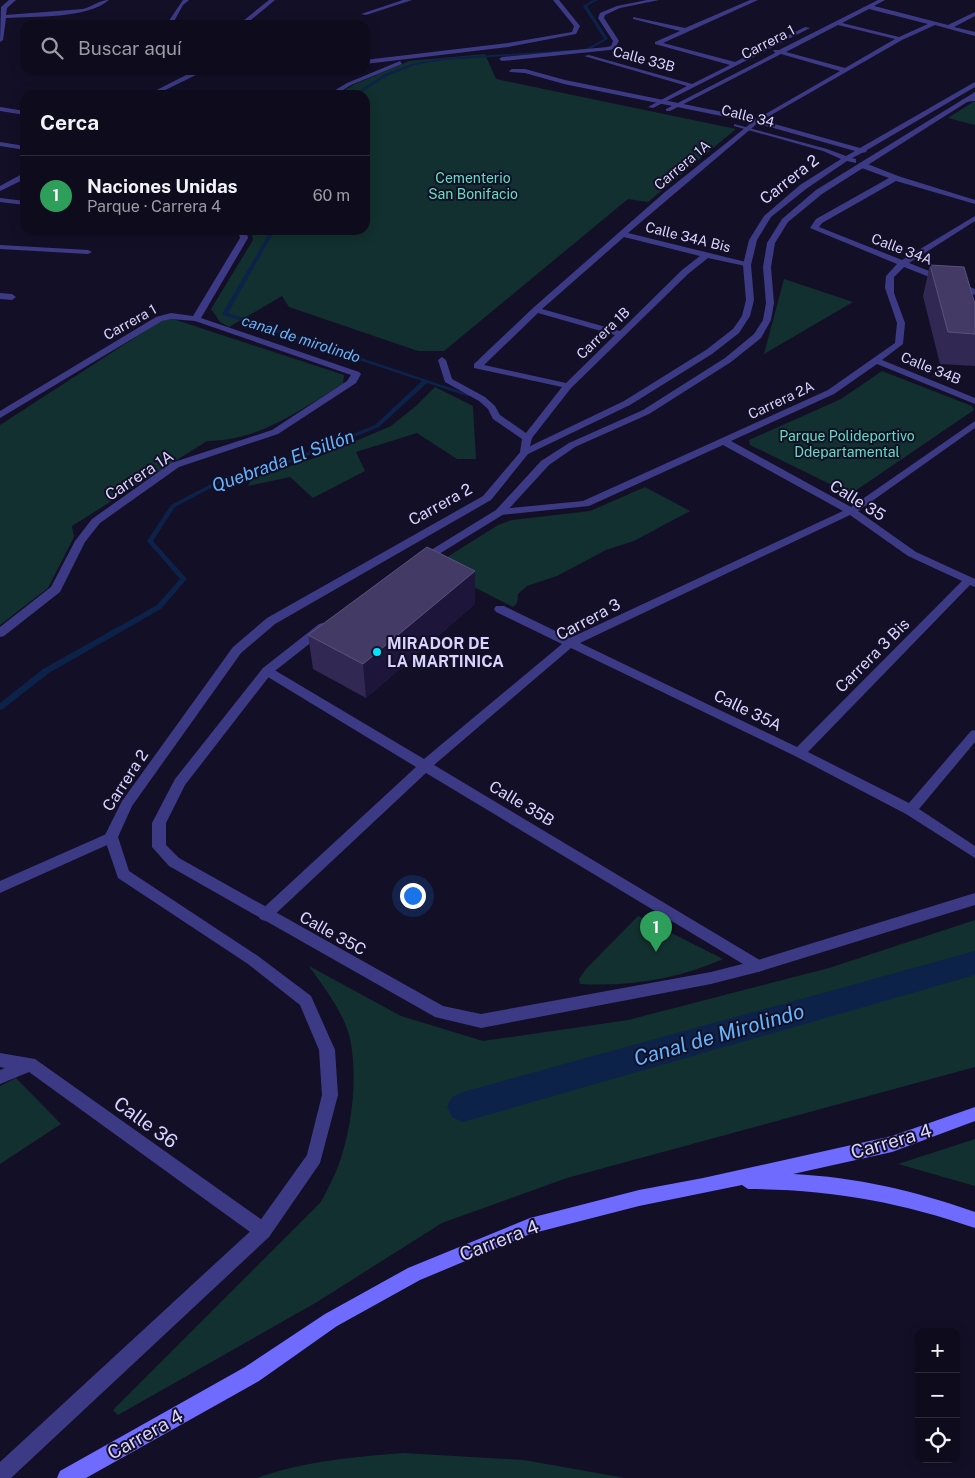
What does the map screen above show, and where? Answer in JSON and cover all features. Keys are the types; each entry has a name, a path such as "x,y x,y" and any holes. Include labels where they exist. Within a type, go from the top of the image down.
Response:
{"main road":[{"name":"Carrera 4","path":"67,1478 252,1374 332,1320 414,1274 530,1226 639,1198 892,1144 975,1114"},
{"path":"715,1182 786,1180 859,1188 932,1205 975,1220"}],"street":[{"path":"0,40 4,7 13,0"},
{"path":"2,17 83,11 94,8 106,0"},
{"path":"171,20 181,4 186,0"},
{"path":"247,20 272,0"},
{"path":"364,14 409,0"},
{"path":"370,61 508,45 574,33 576,26 556,0"},
{"path":"338,90 348,84 407,60 608,49 613,47 616,41 601,18 602,14 619,7 656,0"},
{"path":"735,64 657,43 755,0"},
{"name":"Carrera 1","path":"668,110 882,0"},
{"path":"869,7 975,34"},
{"path":"949,28 975,14"},
{"path":"635,18 685,30"},
{"path":"836,23 900,39"},
{"name":"Carrera 1A","path":"568,386 477,366 536,310 668,194 757,121 900,39 933,24"},
{"name":"Carrera 1","path":"651,107 810,27"},
{"path":"500,55 508,45"},
{"path":"766,49 845,70"},
{"name":"Calle 34","path":"500,55 516,77 708,120"},
{"name":"Calle 33B","path":"587,56 694,86"},
{"name":"Calle 34","path":"512,71 525,71 564,82 757,121 876,155"},
{"path":"160,90 190,75"},
{"name":"Carrera 2","path":"0,887 111,837 127,804 237,650 271,621 487,498 525,452 627,403 709,352 736,331 746,316 750,300 747,265 753,240 768,216 803,187 847,158 975,84"},
{"name":"Carrera 2","path":"415,565 500,512 545,463 572,445 646,412 728,360 758,336 767,320 770,303 767,267 771,243 785,222 819,192 876,155 970,100 975,94"},
{"path":"0,109 20,112"},
{"name":"Calle 34","path":"724,123 825,150 896,178 975,202"},
{"path":"0,144 20,147"},
{"name":"Calle 34A","path":"896,178 819,221 814,228 819,232 975,292"},
{"path":"0,189 20,179"},
{"path":"0,182 11,184"},
{"path":"0,200 20,202"},
{"name":"Carrera 2A","path":"500,512 585,504 725,442 831,392 899,344 903,329 900,315 889,294 890,276 902,264 975,218"},
{"name":"Calle 34A Bis","path":"623,234 747,265"},
{"path":"196,319 242,235"},
{"path":"0,247 88,252"},
{"name":"Carrera 1B","path":"527,438 568,386 706,255"},
{"path":"0,296 12,297"},
{"path":"536,310 621,334"},
{"name":"Carrera 1","path":"0,415 159,319 171,316 196,319"},
{"name":"Carrera 1A","path":"0,633 56,589 80,541 96,521 175,465 275,432 351,383 356,374 196,319"},
{"path":"442,360 448,380 482,399 492,408 496,417 527,438 525,452"},
{"name":"Calle 34B","path":"877,361 975,401"},
{"name":"Carrera 3","path":"266,915 426,765 570,643 851,511 975,424"},
{"name":"Calle 35","path":"725,442 851,511 912,554 972,581"},
{"name":"Carrera 3 Bis","path":"799,753 972,581"},
{"name":"Calle 35A","path":"500,609 799,753 911,810 975,853"},
{"path":"267,670 307,637 330,622"},
{"name":"Calle 35B","path":"267,670 758,966"},
{"name":"Calle 35C","path":"267,670 180,782 159,823 159,847 174,862 440,1012 481,1021 711,978 758,966"},
{"path":"911,810 975,734"},
{"path":"0,1475 263,1231 314,1158 330,1095 327,1050 306,1002 253,960 123,874 111,837"},
{"path":"758,966 975,898"},
{"name":"Calle 36","path":"0,1060 30,1064 263,1231"},
{"path":"0,1077 30,1064"}],"green space":[{"name":"Cementerio San Bonifacio","path":"485,54 496,79 736,129 648,202 628,199 444,351 418,351 289,307 282,296 229,327 220,322 211,309 253,240 252,235 370,235 370,90 344,90 409,61"},
{"path":"975,102 975,125 948,118"},
{"path":"784,279 853,302 764,354"},
{"path":"170,318 344,375 343,384 294,414 262,430 227,439 207,441 72,526 74,537 48,588 0,625 0,425 159,322"},
{"name":"Parque Polideportivo Ddepartamental","path":"882,371 972,406 974,410 855,491 844,491 750,445 749,440 841,399"},
{"path":"435,387 473,406 476,459 457,459 417,433 356,452 365,471 313,498 290,477 248,486 251,479 318,457 391,426 416,406"},
{"path":"645,487 690,511 634,541 606,550 557,576 527,586 518,594 517,603 513,607 433,566 498,525 512,520 590,511"},
{"path":"638,916 723,959 689,972 653,980 635,983 580,984 579,979 586,969"},
{"path":"975,920 975,1067 567,1178 442,1223 317,1302 118,1415 113,1410 321,1202 335,1174 344,1150 350,1118 353,1085 352,1054 350,1039 343,1019 309,966 401,1016 483,1041 628,1020 829,968"},
{"path":"16,1078 61,1124 0,1164 0,1086"},
{"path":"975,1139 975,1186 898,1164"},
{"path":"403,1453 524,1460 625,1478 257,1478 293,1467 348,1458"}],"building":[{"path":"930,265 964,267 975,304 975,334 948,332"},
{"path":"427,547 475,571 363,664 308,635"}],"waterway":[{"name":"canal de mirolindo","path":"362,90 386,75 414,64 444,59 586,50 606,39 585,6 596,0"},
{"name":"canal de mirolindo","path":"270,235 225,314 469,395"},
{"name":"Quebrada El Sillón","path":"0,707 46,671 159,607 184,579 150,541 173,506 228,477 273,468 377,426 426,381"},
{"name":"Canal de Mirolindo","path":"463,1107 975,963"}],"place":[{"name":"MIRADOR DE LA MARTINICA","path":"377,652"},
{"name":"Naciones Unidas","path":"656,952"}]}
